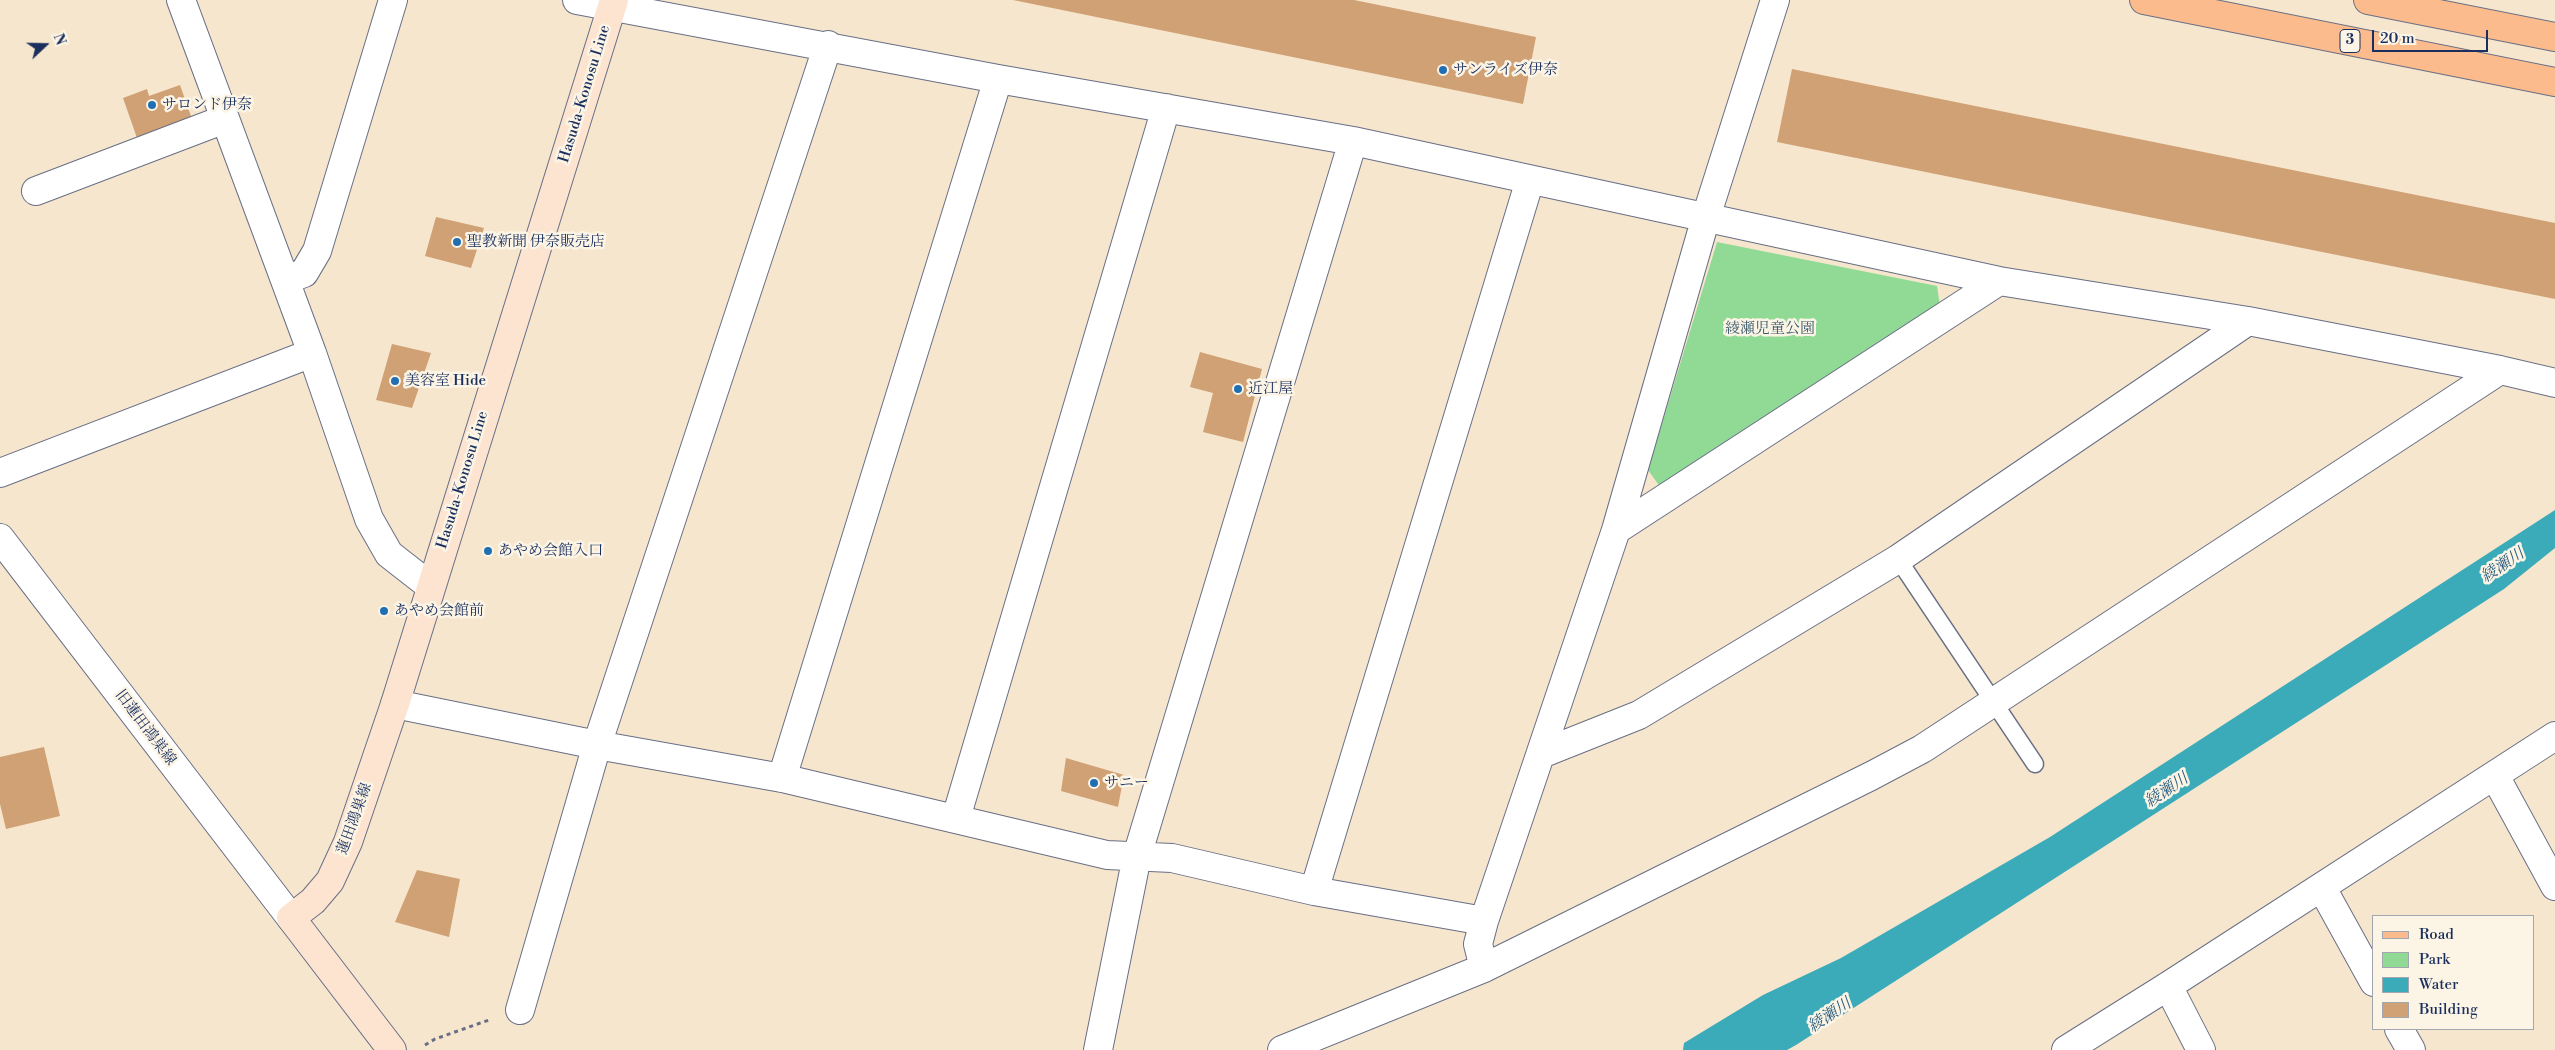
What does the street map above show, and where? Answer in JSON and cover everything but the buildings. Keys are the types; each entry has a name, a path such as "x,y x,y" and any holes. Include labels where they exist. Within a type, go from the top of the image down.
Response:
{"main road":[{"name":"3","path":"2144,0 2555,82"},
{"path":"2368,0 2555,37"},
{"name":"Hasuda-Konosu Line","path":"395,704 430,586 613,4"},
{"name":"蓮田鴻巣線","path":"291,918 312,901 330,881 348,842 395,704"},
{"path":"291,918 392,1050"}],"street":[{"path":"181,0 312,353 369,519 388,554 430,586"},
{"path":"285,280 304,273 317,251 392,0"},
{"path":"577,0 613,4 998,79 1353,141 1999,281 2248,321 2500,370 2555,383"},
{"path":"1484,968 1478,944 1484,921 1616,530 1706,217 1775,0"},
{"path":"520,1010 596,745 828,45"},
{"path":"782,778 998,79"},
{"path":"956,818 1166,108"},
{"path":"36,191 225,119"},
{"path":"1098,1050 1137,856 1353,141"},
{"path":"1314,891 1530,180"},
{"path":"1616,530 1999,281"},
{"path":"1541,754 1639,715 1898,559 2248,321"},
{"path":"0,473 312,353"},
{"path":"1282,1050 1484,968 1922,749 2500,370"},
{"name":"旧蓮田鴻巣線","path":"0,538 291,918"},
{"path":"395,704 596,745 782,778 1108,855 1172,858 1314,891 1484,921"},
{"path":"2066,1050 2322,888 2555,736"},
{"path":"2495,776 2555,886"},
{"path":"2322,888 2372,978"},
{"path":"2168,986 2201,1050"},
{"path":"2400,1030 2411,1050"}],"lane":[{"path":"1898,559 2035,764"}],"path":[{"path":"423,1046 435,1039 520,1010"}],"green space":[{"name":"綾瀬児童公園","path":"1717,242 1937,286 1940,306 1663,491 1648,470"}],"water":[{"name":"綾瀬川","path":"2555,510 2555,548 2504,589 1796,1045 1787,1050 1683,1050 1684,1043 1763,995 1841,958 2050,837"}],"place":[{"name":"サンライズ伊奈","path":"1443,70"},
{"name":"サロンド伊奈","path":"152,105"},
{"name":"聖教新聞 伊奈販売店","path":"457,242"},
{"name":"美容室 Hide","path":"395,381"},
{"name":"近江屋","path":"1238,389"},
{"name":"あやめ会館入口","path":"488,551"},
{"name":"あやめ会館前","path":"384,611"},
{"name":"サニー","path":"1094,783"}]}
